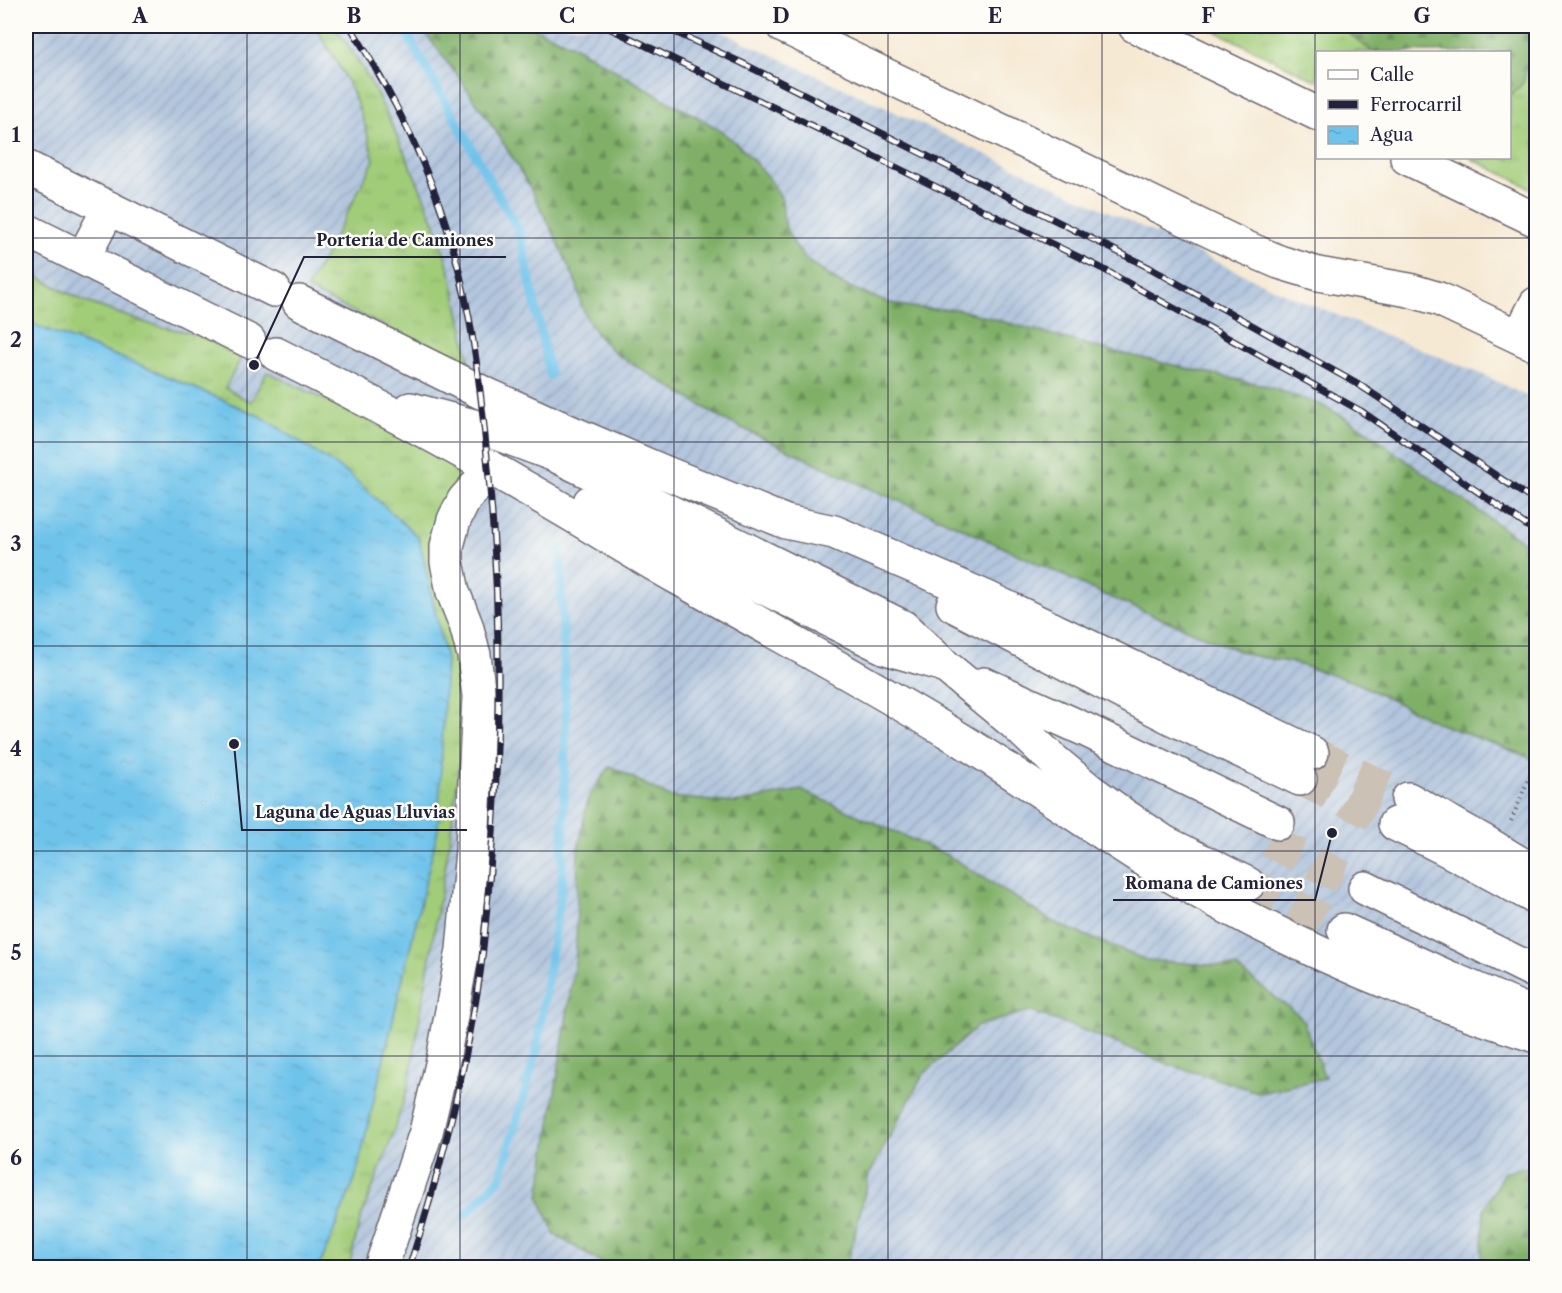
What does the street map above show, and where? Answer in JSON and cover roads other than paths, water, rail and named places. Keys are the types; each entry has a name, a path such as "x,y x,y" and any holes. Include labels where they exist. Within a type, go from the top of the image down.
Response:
{"lane":[{"path":"783,26 1220,236 1279,262 1318,274 1409,290 1439,299 1528,341 1536,304"},
{"path":"1135,26 1316,114"},
{"path":"1409,159 1536,220"},
{"path":"26,167 481,392 570,432 786,522 834,532 974,592 1306,766"},
{"path":"83,258 109,208"},
{"path":"26,230 367,400 488,466 957,737 1107,836 1216,901 1326,956 1403,989 1481,1019 1536,1036"},
{"path":"367,400 488,430 555,455 903,627 1088,789 1164,842 1248,884"},
{"path":"381,1268 426,1132 443,1060 463,950 472,851 479,696 474,655 466,625 453,592 447,562 447,546 454,520 464,500 478,484 488,466"},
{"path":"945,666 1086,730 1273,832"},
{"path":"1536,873 1428,809 1402,812 1484,868 1536,898"},
{"path":"1536,954 1471,915 1369,878 1536,972"},
{"path":"1344,930 1536,1015"}],"water":[{"path":"26,322 148,368 262,417 349,474 419,538 446,659 438,829 356,1176 319,1267 26,1267"}],"waterway":[{"path":"402,26 520,233 550,375"},
{"path":"466,1214 500,1178 536,1053 562,885 566,714 560,550"}],"tunnel":[{"path":"1312,753 1408,799"},
{"path":"1300,779 1395,824"},
{"path":"1269,841 1365,888"},
{"path":"1248,884 1344,930"}],"railway":[{"path":"350,26 380,75 418,152 440,206 457,263 470,321 479,379 495,559 498,651 497,742 493,834 480,974 467,1049 450,1122 409,1268"},
{"path":"605,26 1101,268 1361,411 1536,532"},
{"path":"662,26 742,63 1150,268 1361,386 1536,502"}],"place":[{"name":"Portería de Camiones","path":"254,365"},
{"name":"Laguna de Aguas Lluvias","path":"234,744"},
{"name":"Romana de Camiones","path":"1332,833"}]}
